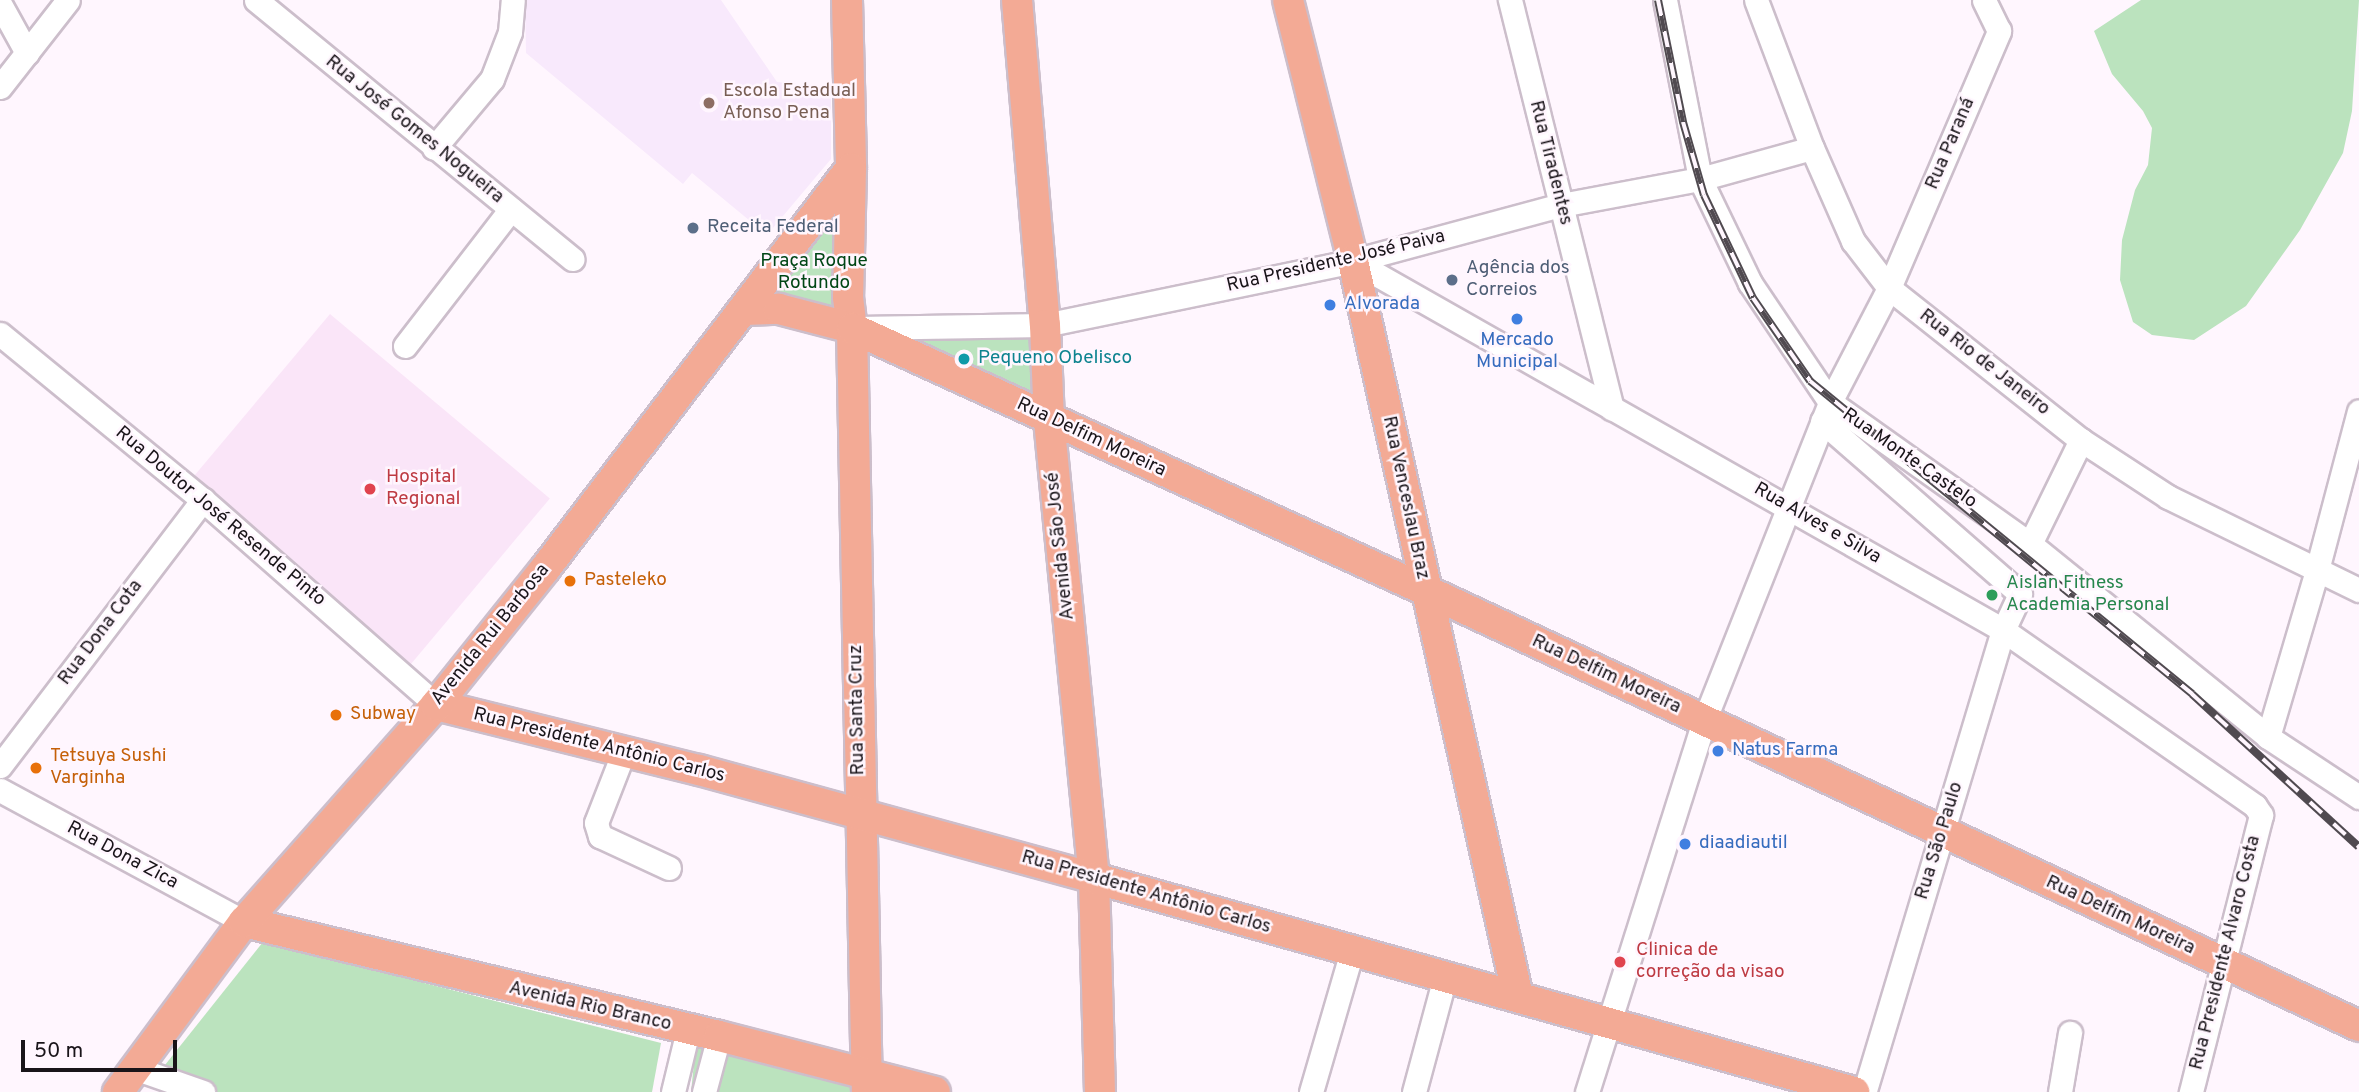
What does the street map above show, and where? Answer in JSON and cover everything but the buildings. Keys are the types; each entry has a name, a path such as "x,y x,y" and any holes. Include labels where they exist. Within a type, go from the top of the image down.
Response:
{"main road":[{"path":"743,310 779,309 852,328 848,291 851,168 847,0"},
{"name":"Avenida São José","path":"1017,0 1045,325 1049,420 1094,878 1101,1092"},
{"name":"Rua Venceslau Braz","path":"1289,0 1353,261 1517,997"},
{"name":"Avenida Rui Barbosa","path":"118,1092 244,922 436,705 545,569 851,168"},
{"name":"Rua Delfim Moreira","path":"852,328 1425,590 2359,1026"},
{"name":"Rua Santa Cruz","path":"852,328 866,1083"},
{"name":"Rua Presidente Antônio Carlos","path":"436,705 624,751 1094,878 1854,1092"},
{"name":"Avenida Rio Branco","path":"244,922 719,1036 866,1083 935,1092"}],"street":[{"path":"0,87 68,0"},
{"name":"Rua José Gomes Nogueira","path":"256,0 573,259"},
{"path":"434,148 492,79 510,32 513,0"},
{"name":"Rua Tiradentes","path":"1510,0 1612,408"},
{"name":"Rua Monte Castelo","path":"1665,0 1700,179 1750,283 1826,412 2030,544 2268,737 2359,797"},
{"name":"Rua Rio de Janeiro","path":"1756,0 1812,148 1853,241 1889,288 2081,440 2168,496 2359,590"},
{"name":"Rua Paraná","path":"1587,1092 1607,1021 1704,721 1826,412 1889,288 1999,31 1984,0"},
{"path":"0,4 27,53"},
{"name":"Rua Presidente José Paiva","path":"852,328 1045,325 1353,261 1561,205 1700,179 1812,148"},
{"path":"405,346 511,209"},
{"name":"Rua Alves e Silva","path":"1353,261 2003,630 2249,800 2261,815"},
{"name":"Rua Doutor José Resende Pinto","path":"0,334 203,500 436,705"},
{"path":"2268,737 2317,570 2359,411"},
{"name":"Rua São Paulo","path":"1826,412 2020,592 2003,630 1864,1092"},
{"path":"2030,544 2081,440"},
{"name":"Rua Dona Cota","path":"0,766 203,500"},
{"path":"624,751 596,823 600,836 669,868"},
{"name":"Rua Dona Zica","path":"0,790 244,922"},
{"name":"Rua Presidente Alvaro Costa","path":"2191,1092 2261,815"},
{"path":"1311,1092 1352,951"},
{"path":"1413,1092 1445,977"},
{"path":"673,1092 688,1030"},
{"path":"2060,1092 2070,1033"},
{"path":"704,1092 719,1036"},
{"path":"137,1069 203,1092"}],"shaded area":[{"name":"Escola Estadual Afonso Pena","path":"525,0 721,0 777,82 831,87 831,159 767,235 692,173 683,184 526,53"},
{"name":"Hospital Regional","path":"330,314 550,498 410,665 190,481"}],"green space":[{"path":"2141,0 2359,0 2352,111 2343,153 2300,230 2246,306 2194,340 2152,335 2133,322 2120,280 2122,240 2135,190 2148,165 2152,128 2143,111 2112,74 2094,31"},
{"name":"Praça Roque Rotundo","path":"843,192 839,308 793,296 761,300"},
{"path":"866,330 1029,330 1040,412"},
{"path":"263,942 661,1043 652,1092 209,1092 157,1075"},
{"path":"696,1044 890,1092 691,1092"}],"railway":[{"path":"1658,0 1683,122 1704,195 1753,298 1810,381 2192,694 2359,847"}],"place":[{"name":"Escola Estadual Afonso Pena","path":"709,103"},
{"name":"Receita Federal","path":"693,228"},
{"name":"Agência dos Correios","path":"1452,280"},
{"name":"Alvorada","path":"1330,305"},
{"name":"Mercado Municipal","path":"1517,319"},
{"name":"Pequeno Obelisco","path":"964,359"},
{"name":"Hospital Regional","path":"370,489"},
{"name":"Pasteleko","path":"570,581"},
{"name":"Aislan Fitness Academia Personal","path":"1992,595"},
{"name":"Subway","path":"336,715"},
{"name":"Natus Farma","path":"1718,751"},
{"name":"Tetsuya Sushi Varginha","path":"36,768"},
{"name":"diaadiautil","path":"1685,844"},
{"name":"Clinica de correção da visao","path":"1620,962"}]}
